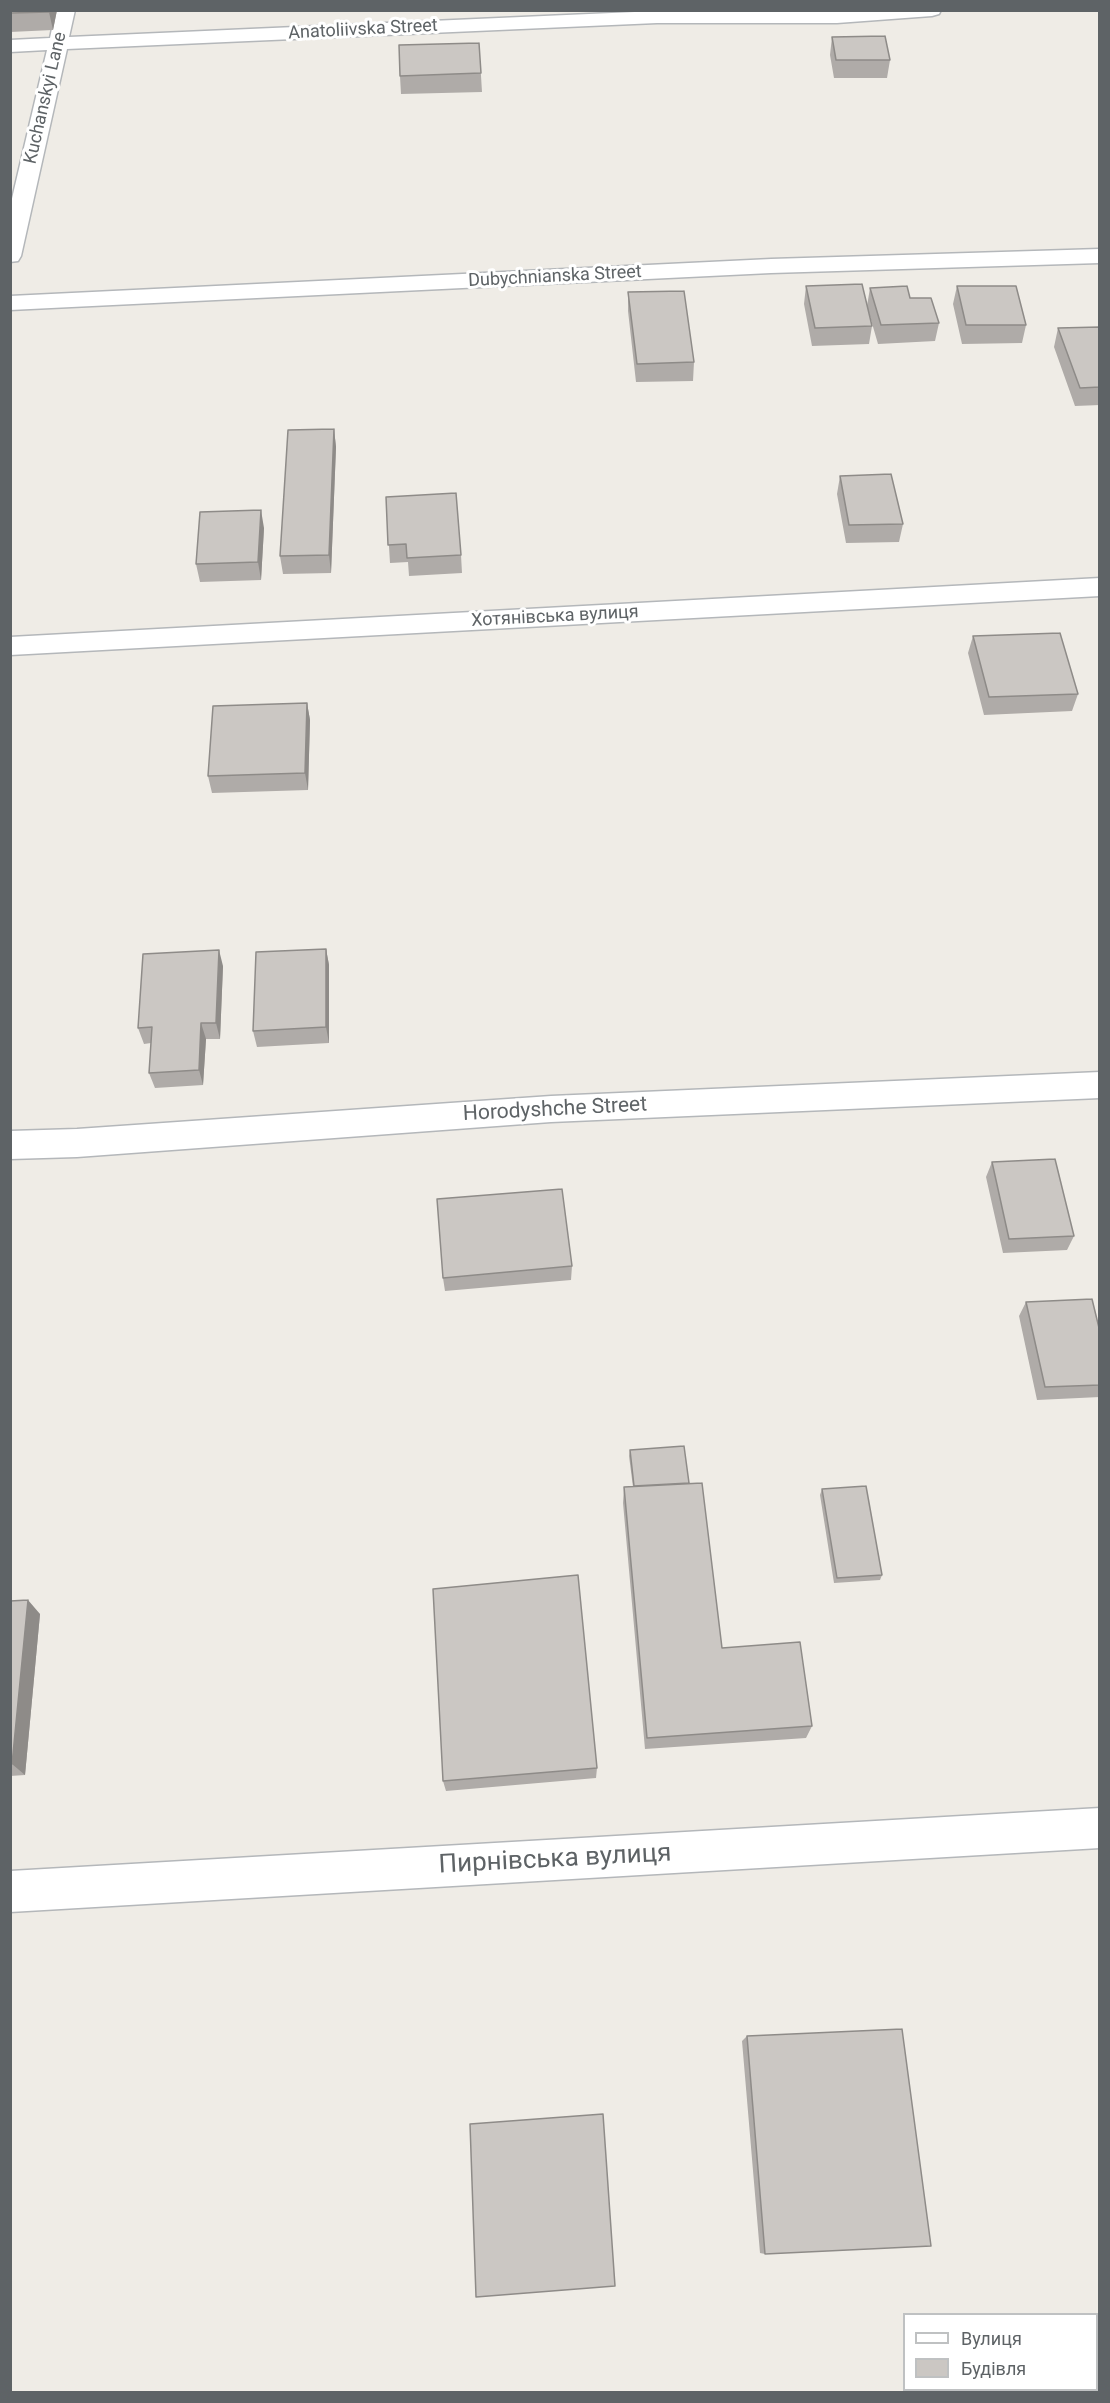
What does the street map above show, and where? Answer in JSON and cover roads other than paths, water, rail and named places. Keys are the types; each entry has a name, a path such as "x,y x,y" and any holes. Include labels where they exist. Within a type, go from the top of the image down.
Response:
{"street":[{"name":"Kuchanskyi Lane","path":"10,256 66,10"},
{"name":"Anatoliivska Street","path":"10,46 657,17 837,17 932,10"},
{"name":"Dubychnianska Street","path":"10,303 771,266 1100,255"},
{"name":"Хотянівська вулиця","path":"10,646 1100,587"},
{"name":"Horodyshche Street","path":"10,1145 77,1143 551,1109 1100,1085"},
{"name":"Пирнівська вулиця","path":"10,1892 1100,1828"}]}
